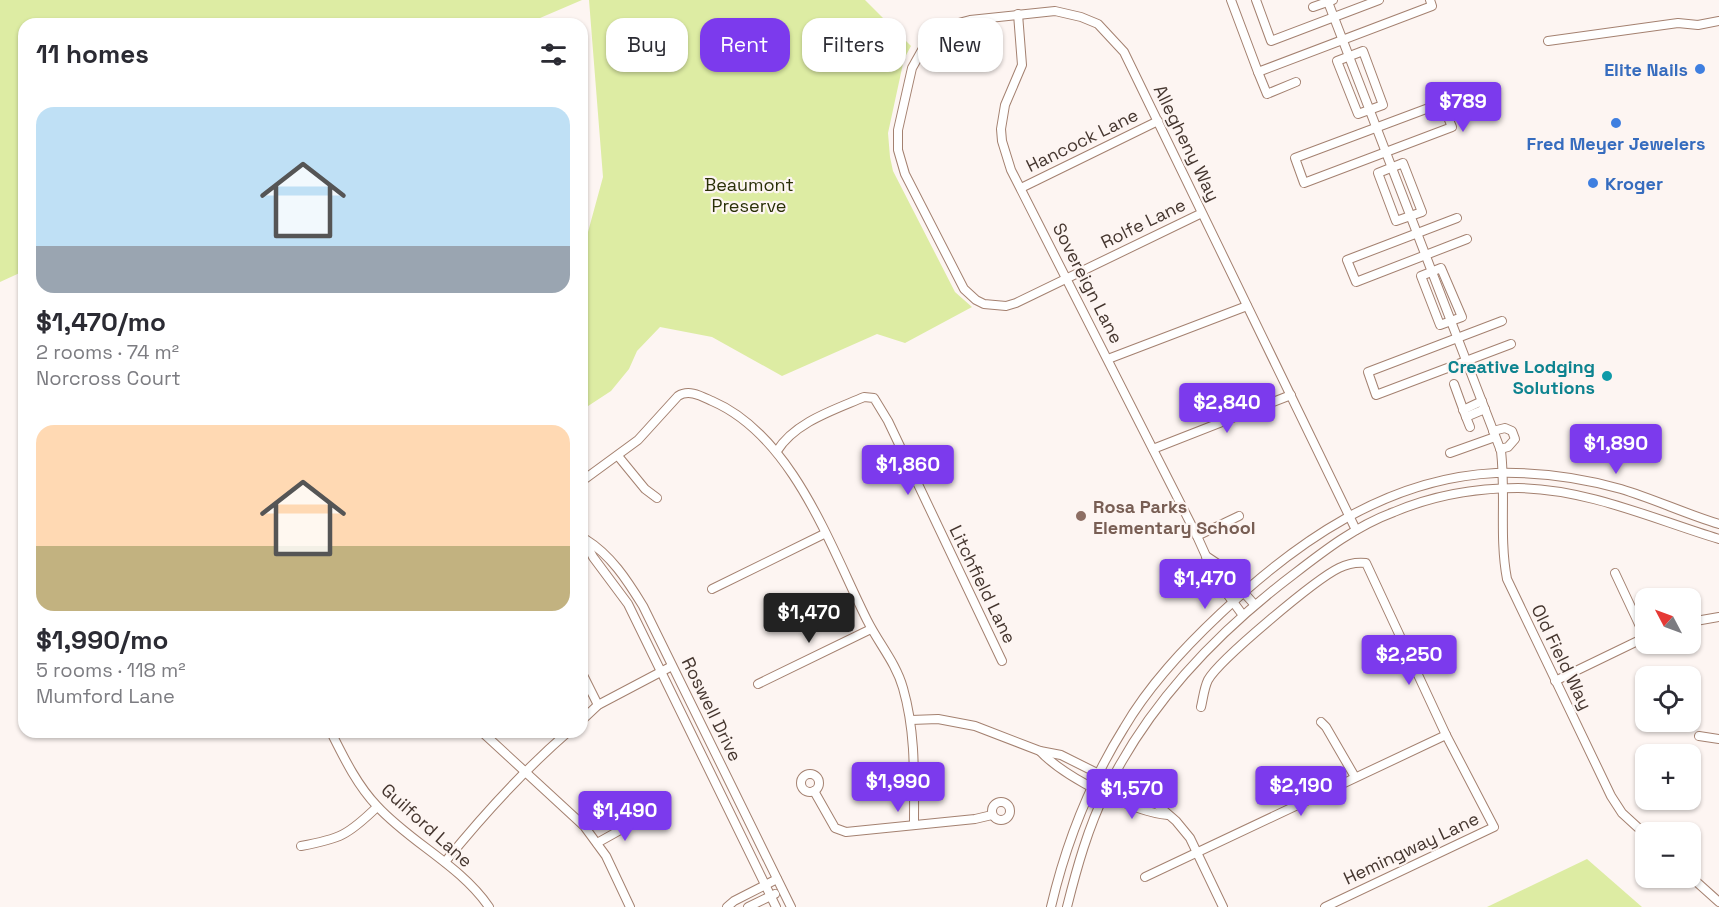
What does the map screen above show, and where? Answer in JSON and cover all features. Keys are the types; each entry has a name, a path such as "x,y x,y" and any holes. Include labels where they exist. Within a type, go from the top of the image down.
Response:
{"street":[{"path":"1230,0 1267,94 1296,82"},
{"path":"1256,0 1271,41 1379,0"},
{"path":"1258,72 1432,6 1430,0"},
{"path":"1313,7 1330,1 1334,19 1392,168"},
{"name":"Allegheny Way","path":"1066,279 1006,306 984,304 969,296 958,281 905,174 898,150 898,130 912,68 929,38 956,23 1055,11 1098,24 1124,52 1356,530"},
{"name":"Sovereign Lane","path":"1018,14 1022,65 1005,105 1001,129 1005,154 1197,536 1206,556 1206,564 1213,577 1242,614"},
{"path":"1548,42 1678,23 1698,25 1719,21"},
{"path":"1363,51 1383,105 1370,110 1358,114 1337,61 1363,51"},
{"path":"1442,103 1452,127 1304,183 1295,158 1376,127 1442,103"},
{"name":"Hancock Lane","path":"1021,188 1158,121"},
{"path":"1402,163 1422,212 1410,216 1396,221 1378,173 1402,163"},
{"name":"Rolfe Lane","path":"1066,279 1202,213"},
{"path":"1410,216 1432,272"},
{"path":"1457,218 1347,260 1356,282 1467,239"},
{"path":"1441,268 1462,317 1440,325 1420,276 1432,272 1441,268"},
{"path":"1108,359 1247,306"},
{"path":"1502,321 1368,372 1376,395 1511,344"},
{"path":"1450,453 1494,434 1505,428 1512,430 1515,439 1508,447 1500,449 1494,434 1458,339 1451,322"},
{"path":"1454,384 1470,427"},
{"path":"588,477 618,456 660,418 678,396 688,393 729,410 753,428 777,451 804,491 871,629 896,668 911,720 914,825"},
{"path":"1153,449 1291,395"},
{"name":"Litchfield Lane","path":"777,451 787,437 808,423 864,397 873,398 888,421 1002,661"},
{"path":"1464,413 1483,405"},
{"name":"Old Field Way","path":"1500,449 1504,473 1503,545 1507,579 1611,796 1622,813 1635,825"},
{"path":"618,456 645,489 657,498"},
{"path":"1051,907 1071,836 1092,785 1124,727 1156,681 1190,642 1243,592 1298,547 1349,516 1381,500 1421,486 1445,480 1504,473 1575,480 1621,489 1719,524"},
{"path":"1067,907 1084,844 1105,792 1141,730 1168,692 1193,663 1242,614 1328,548 1356,530 1392,512 1430,499 1503,489 1531,489 1595,498 1719,539"},
{"path":"1197,536 1239,516"},
{"path":"712,589 824,534"},
{"name":"Roswell Drive","path":"588,541 602,550 629,582 791,907"},
{"name":"Roswell Drive","path":"588,548 628,604 776,907"},
{"name":"Sovereign Lane","path":"1206,556 1218,564 1254,604"},
{"name":"Hemingway Lane","path":"1201,707 1208,681 1215,671 1264,625 1337,569 1353,563 1366,563 1446,735 1494,827 1325,907"},
{"path":"1615,573 1635,616"},
{"path":"1701,620 1719,617"},
{"path":"758,684 871,629"},
{"path":"1556,681 1635,642"},
{"path":"588,714 598,705 672,666"},
{"path":"588,685 598,705"},
{"path":"911,720 938,720 975,726 1040,751 1061,755 1153,801 1190,838 1223,907"},
{"path":"1321,722 1355,777"},
{"path":"1145,877 1446,735"},
{"path":"1699,736 1719,739"},
{"name":"Guilford Lane","path":"334,738 348,765 377,807 445,862 483,897 489,907"},
{"path":"489,738 584,826 597,843 630,907"},
{"path":"445,862 481,816 524,770 561,738"},
{"path":"1040,751 1055,767 1146,813 1168,816"},
{"path":"814,791 832,824 841,832 975,819 992,815"},
{"path":"301,846 335,840 352,831 377,807"},
{"path":"597,843 640,819"},
{"path":"727,907 777,879"},
{"path":"1701,886 1719,902"},
{"path":"748,907 783,890"}],"green space":[{"path":"0,0 582,0 540,18 18,18 18,274 0,282"},
{"name":"Beaumont Preserve","path":"589,0 865,0 883,18 802,18 802,72 901,72 888,133 893,171 955,292 972,307 905,343 877,334 782,376 712,337 660,327 637,351 629,369 611,391 588,406 588,232 603,177"},
{"name":"Beaumont Preserve","path":"906,41 911,46 906,55"},
{"path":"1587,859 1642,907 1487,907"}],"place":[{"name":"Elite Nails","path":"1700,69"},
{"name":"Fred Meyer Jewelers","path":"1616,123"},
{"name":"Kroger","path":"1593,183"},
{"name":"Creative Lodging Solutions","path":"1607,376"},
{"name":"Rosa Parks Elementary School","path":"1081,516"}]}
